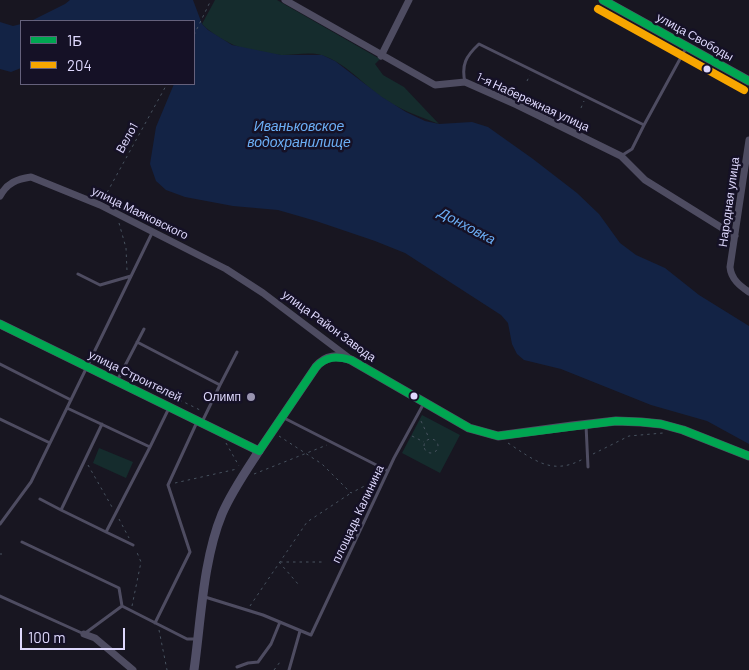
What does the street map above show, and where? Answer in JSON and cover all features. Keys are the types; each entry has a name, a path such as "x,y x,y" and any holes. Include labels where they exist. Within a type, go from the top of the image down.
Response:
{"main road":[{"name":"улица Свободы","path":"603,0 749,81"},
{"name":"улица Строителей","path":"0,324 260,451"},
{"path":"194,670 209,560 214,537 232,494 260,451"}],"street":[{"name":"1-я Набережная улица","path":"286,0 380,56 435,85 465,82 517,105 621,156 645,180 735,236"},
{"path":"380,56 409,0"},
{"name":"Народная улица","path":"749,140 730,267 735,281 749,292"},
{"name":"улица Маяковского","path":"1,194 12,182 31,177 91,199 226,269 263,293"},
{"name":"улица Район Завода","path":"263,293 351,360 469,428 498,436 616,421 642,422 661,424 710,439 749,456"},
{"path":"260,451 319,363 332,356 351,360"},
{"path":"84,634 95,638 133,670"}],"lane":[{"path":"465,82 462,70 470,52 479,44 644,125"},
{"path":"621,156 632,149 687,48"},
{"path":"0,524 31,482 129,277 153,232"},
{"path":"78,274 100,284 129,277"},
{"path":"117,381 144,329"},
{"path":"137,342 220,385"},
{"path":"156,624 190,552 168,485 237,352"},
{"path":"0,364 71,400"},
{"name":"площадь Калинина","path":"300,631 311,635 387,472 424,403"},
{"path":"106,532 170,407"},
{"path":"67,408 150,447"},
{"path":"282,417 387,472"},
{"path":"0,419 50,443"},
{"path":"61,510 102,424"},
{"path":"586,424 588,467"},
{"path":"40,499 133,545"},
{"path":"22,542 119,588 122,606"},
{"path":"0,596 84,634 122,606"},
{"path":"204,597 247,610 300,631 289,670"},
{"path":"122,606 187,639 199,639"},
{"path":"237,666 258,662 271,644 280,622"}],"path":[{"path":"195,33 211,0"},
{"path":"528,81 533,70"},
{"name":"Вело1","path":"102,201 167,85"},
{"path":"581,108 586,96"},
{"path":"117,218 126,248 129,277"},
{"path":"95,358 206,414"},
{"path":"418,413 429,438"},
{"path":"407,434 424,443"},
{"path":"498,436 538,462 554,467 571,466 629,436 649,434"},
{"path":"276,435 322,464 352,493"},
{"path":"424,443 429,438"},
{"path":"424,443 426,451 430,453 438,450 439,445 437,441 434,438 429,438"},
{"path":"251,476 332,443"},
{"path":"168,485 240,468"},
{"path":"247,610 307,522 387,472"},
{"path":"279,562 322,562"},
{"path":"279,562 298,584"},
{"path":"156,624 167,670"},
{"path":"274,670 280,662"}],"green space":[{"path":"215,0 277,0 380,59 375,64 383,75 404,87 439,124 408,112 387,101 332,59 314,54 282,55 260,53 229,43 202,24"},
{"path":"422,415 460,435 440,473 402,453"},
{"path":"99,448 133,462 126,478 93,463"}],"water":[{"name":"Иваньковское водохранилище","path":"70,0 193,0 202,24 232,45 281,55 322,55 335,61 382,97 425,121 439,124 472,122 488,127 577,193 599,214 620,243 636,255 665,268 699,295 749,326 749,444 707,421 651,405 561,369 524,360 517,354 512,344 508,323 501,315 405,253 316,221 278,210 233,206 185,197 166,190 156,181 150,164 156,127 174,85 195,85 195,20 33,20"},
{"path":"0,22 13,26 20,24 20,68 11,72 0,69"}],"transit line":[{"name":"1Б","path":"603,0 749,81"},
{"name":"204","path":"598,9 744,90"},
{"name":"1Б","path":"0,324 259,451 316,367 328,359 341,358 351,360 469,428 498,436 616,421 641,422 661,424 683,430 749,456"}],"place":[{"name":"Олимп","path":"251,397"}],"water label":[{"name":"Донховка","path":"467,226"}]}
